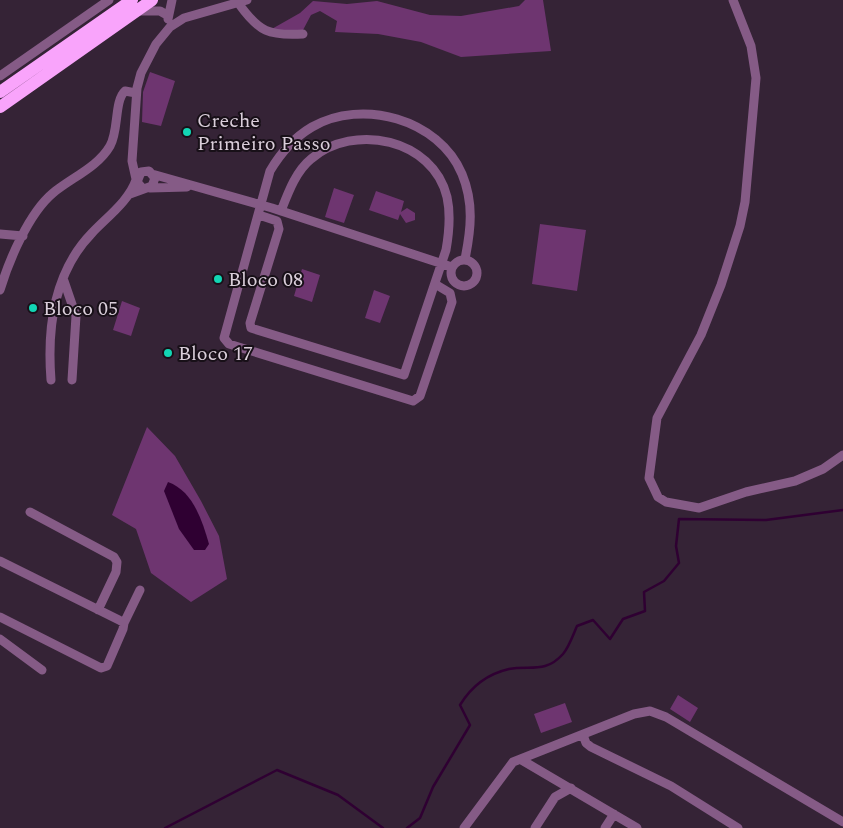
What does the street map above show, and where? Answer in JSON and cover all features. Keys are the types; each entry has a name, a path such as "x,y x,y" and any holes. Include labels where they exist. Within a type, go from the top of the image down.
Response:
{"highway":[{"path":"0,92 135,6 152,0"},
{"path":"0,107 135,6"}],"street":[{"path":"0,76 109,0"},
{"path":"170,27 168,15 172,0"},
{"path":"733,0 755,61 756,78 745,202 740,226 721,285 700,335 657,418 649,478 658,498 675,505 700,508 746,492 795,482 824,469 843,455"},
{"path":"146,188 136,180 132,161 136,93 148,58 170,27 192,15 243,2 264,31 280,35 303,34"},
{"path":"135,6 160,11 168,15"},
{"path":"0,290 11,260 23,236 48,198 95,162 109,148 115,133 120,96 124,91 136,93"},
{"path":"435,284 450,293 452,302 420,396 413,401 225,342 224,335 274,164 294,142 312,127 326,121 351,115 389,116 413,125 435,138 456,162 466,187 472,220 465,259"},
{"path":"259,215 277,221 279,229 250,323 254,331 404,375 435,284 448,236 447,196 441,182 432,169 415,154 394,143 359,138 344,140 319,153 304,166 297,176 281,211"},
{"path":"132,161 148,172 155,181 146,188"},
{"path":"51,380 48,349 50,324 64,278 81,245 129,194 138,174 148,172 261,204 452,267"},
{"path":"129,194 146,188 195,186"},
{"path":"0,234 23,236"},
{"path":"465,259 473,262 477,269 477,278 472,284 463,286 456,283 451,276 452,267 459,260 465,259"},
{"path":"64,278 76,316 72,380"},
{"path":"30,512 114,557 118,562 116,572 98,610"},
{"path":"0,561 124,624"},
{"path":"0,617 102,668 107,666 140,590"},
{"path":"0,639 42,670"},
{"path":"464,828 513,762 634,714 650,711 658,713 843,822"},
{"path":"583,735 586,743 591,747 671,786 738,828"},
{"path":"520,759 637,828"},
{"path":"535,828 556,796 571,788"},
{"path":"605,828 614,814"}],"shaded area":[{"path":"525,0 543,0 551,51 461,57 421,42 378,34 335,32 337,21 320,11 311,15 303,30 270,30 300,13 313,1 347,4 377,1 430,15 461,16 519,6"},
{"path":"150,72 175,81 161,126 142,122 143,92"},
{"path":"334,188 354,195 344,223 325,217"},
{"path":"376,191 404,201 401,212 407,208 415,213 415,220 406,223 400,214 398,220 369,210"},
{"path":"540,224 586,230 577,291 532,284"},
{"path":"302,269 320,275 312,302 294,296"},
{"path":"374,290 390,296 380,323 365,318"},
{"path":"122,301 140,308 131,336 113,330"},
{"path":"147,427 175,456 219,536 227,579 191,602 151,573 136,529 112,515"},
{"path":"168,482 184,492 200,516 209,544 205,550 194,550 179,529 164,491"},
{"path":"678,695 698,708 690,722 670,709"},
{"path":"565,703 572,722 541,733 534,714"}],"waterway":[{"path":"407,828 420,818 433,787 470,725 460,705 469,692 480,682 501,671 517,668 537,668 550,664 563,654 577,626 593,620 610,639 623,619 645,611 644,592 664,581 679,563 676,546 679,519 766,520 843,510"},
{"path":"165,828 277,770 338,795 383,828"}],"place":[{"name":"Creche Primeiro Passo","path":"187,132"},
{"name":"Bloco 08","path":"218,279"},
{"name":"Bloco 05","path":"33,308"},
{"name":"Bloco 17","path":"168,353"}]}
